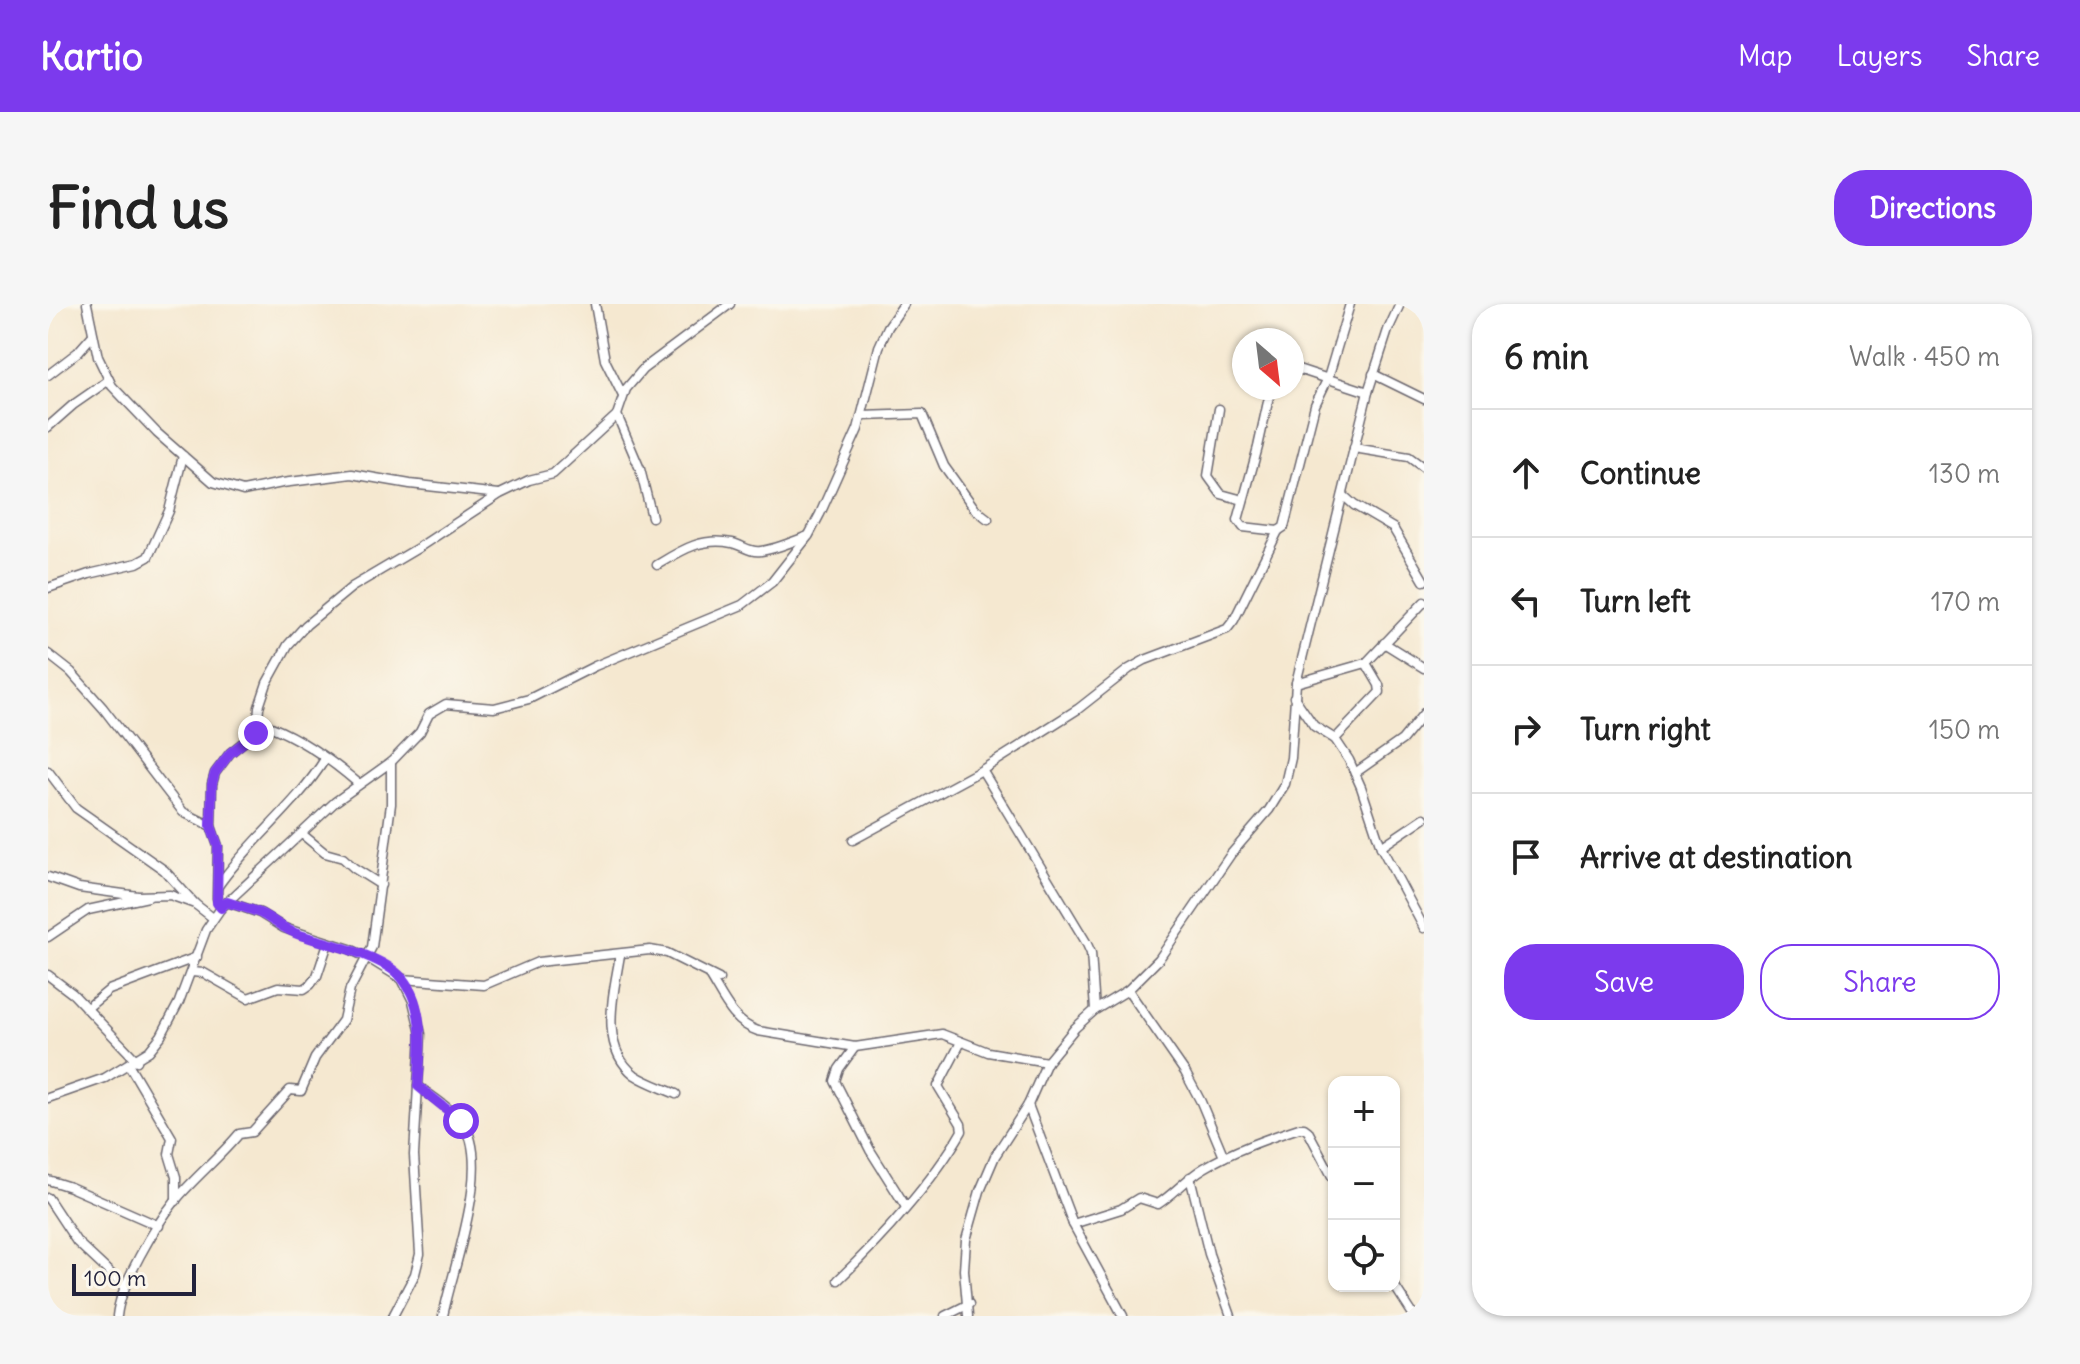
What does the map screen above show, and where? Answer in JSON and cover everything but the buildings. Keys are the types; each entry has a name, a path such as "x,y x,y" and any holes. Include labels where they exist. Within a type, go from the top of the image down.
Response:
{"street":[{"path":"87,304 98,357 109,380 132,409 206,479 243,491 352,474 500,494"},
{"path":"595,304 605,360 623,396"},
{"path":"730,304 658,356 632,381 617,415 553,474 529,480 500,494 367,577 306,625 288,645 267,683 254,735 232,750 215,773 211,826 218,846 217,903 260,913 284,928 368,958 402,979 484,985 538,962 650,950 667,953 715,978 734,1016 750,1028 855,1047 936,1033 988,1052 1047,1062"},
{"path":"48,1098 105,1078 133,1063 161,1036 213,918 335,802 391,762 420,732 429,714 443,705 494,708 519,703 585,670 742,605 772,582 809,535 862,416 879,347 904,304"},
{"path":"853,840 982,770 1078,709 1129,669 1152,657 1227,629 1278,531 1284,527 1315,405 1328,378 1350,304"},
{"path":"968,1316 964,1270 966,1240 980,1191 995,1156 1028,1105 1047,1062 1060,1044 1095,1010 1128,990 1159,959 1231,854 1269,810 1285,784 1291,758 1296,683 1368,392 1400,304"},
{"path":"48,375 78,352 93,335"},
{"path":"1304,371 1368,392"},
{"path":"1373,374 1424,399"},
{"path":"48,427 109,380"},
{"path":"1268,400 1238,520 1243,527 1278,531"},
{"path":"1219,409 1208,476 1221,494 1243,500"},
{"path":"862,416 922,414 944,466 975,509 988,519"},
{"path":"617,415 640,469 652,517"},
{"path":"1354,448 1409,457 1424,468"},
{"path":"48,588 146,560 169,511 183,456"},
{"path":"1343,495 1393,528 1424,581"},
{"path":"657,565 690,545 703,541 733,543 746,550 760,551 809,535"},
{"path":"1296,683 1366,663 1424,602"},
{"path":"1384,643 1424,668"},
{"path":"48,654 71,672 103,708 183,812 211,826"},
{"path":"1335,739 1380,692 1366,663"},
{"path":"1294,697 1314,726 1335,739 1355,773 1381,847 1423,923"},
{"path":"1355,773 1402,740 1424,713"},
{"path":"258,722 286,733 359,784"},
{"path":"217,888 262,832 306,789 325,759"},
{"path":"117,1316 124,1286 176,1201 231,1147 239,1134 252,1132 290,1090 301,1091 309,1079 315,1058 343,1020 350,989 368,958 376,931 391,804 391,762"},
{"path":"982,770 1086,942 1091,953 1095,1010"},
{"path":"48,771 76,808 164,870 195,904 213,918"},
{"path":"1381,847 1424,818"},
{"path":"302,834 324,853 343,858 381,885"},
{"path":"48,877 79,888 170,895 195,904"},
{"path":"48,937 88,910 132,903 152,895"},
{"path":"191,972 204,973 248,998 278,987 304,989 315,982 328,943"},
{"path":"620,955 611,1022 618,1055 641,1079 676,1094"},
{"path":"86,1009 109,990 197,957"},
{"path":"48,975 73,994 133,1063 172,1138 169,1154 176,1177 176,1201"},
{"path":"393,1316 415,1274 420,1254 414,1177 421,1034 413,1001 402,979"},
{"path":"1128,990 1185,1072 1224,1157"},
{"path":"838,1280 873,1247 962,1131 938,1086 961,1042"},
{"path":"855,1047 839,1069 835,1081 870,1150 906,1207"},
{"path":"418,1086 461,1121 473,1144 475,1170 472,1196 443,1316"},
{"path":"1028,1105 1073,1224 1123,1316"},
{"path":"1073,1224 1121,1209 1139,1198 1158,1204 1190,1177 1224,1157 1252,1144 1304,1128 1328,1170"},
{"path":"1190,1177 1209,1254 1231,1316"},
{"path":"48,1180 159,1226"},
{"path":"48,1198 77,1242 124,1286"},
{"path":"1399,1292 1414,1316"},
{"path":"945,1316 969,1304"}],"route":[{"path":"256,733 230,753 215,773 212,784 211,826 218,846 217,903 221,908 227,902 260,913 300,935 350,949 392,970 402,979 418,1020 421,1034 418,1086 461,1121"}]}
